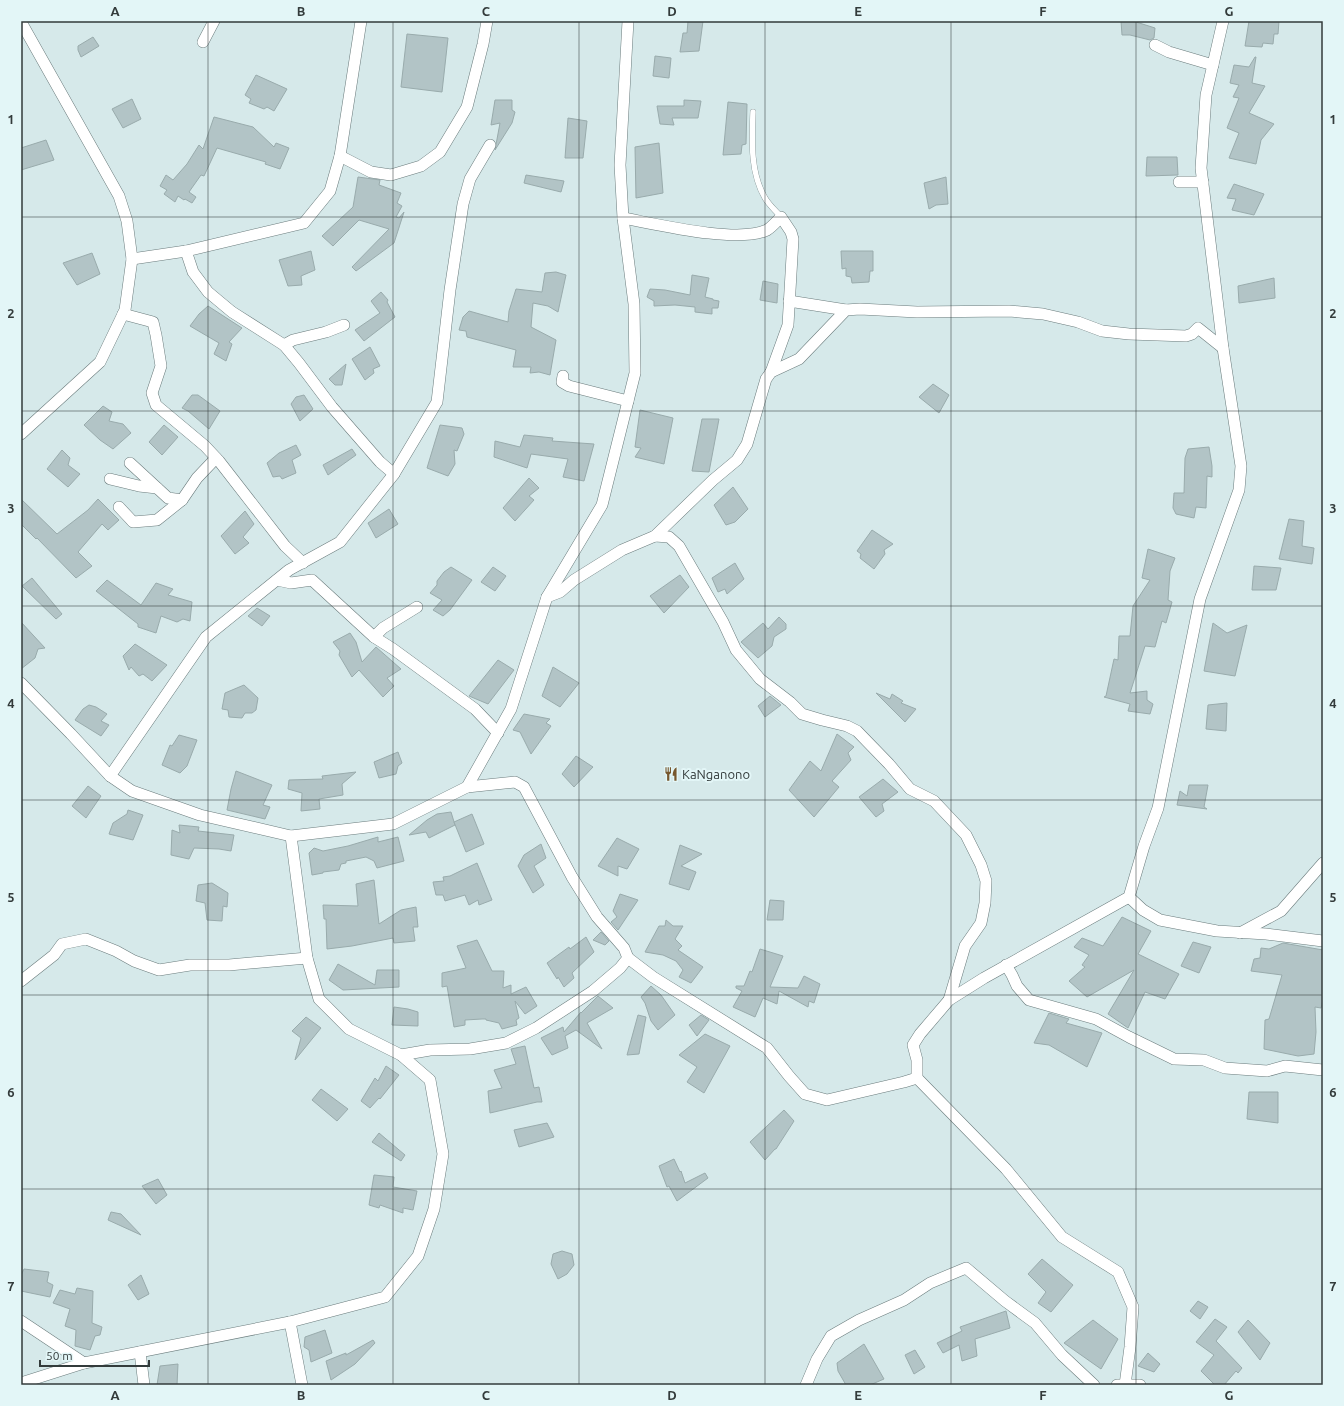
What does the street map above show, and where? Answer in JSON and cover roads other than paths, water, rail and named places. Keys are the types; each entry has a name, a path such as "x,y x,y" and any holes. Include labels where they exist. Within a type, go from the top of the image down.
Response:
{"street":[{"path":"203,42 214,21"},
{"path":"132,259 186,251 304,223 330,191 340,156 361,21"},
{"path":"340,156 371,172 391,175 421,166 440,152 467,107 483,44 487,21"},
{"path":"467,787 511,709 547,597 602,505 635,373 634,304 623,218 620,165 628,21"},
{"path":"1125,1385 1133,1307 1118,1272 1062,1237 1006,1169 917,1078 917,1060 914,1045 920,1034 949,1000 1006,966 1129,897 1144,846 1158,808 1200,599 1238,490 1241,466 1223,348 1201,168 1206,96 1223,21"},
{"path":"21,22 120,196 127,221 132,259 125,310 100,362 21,434"},
{"path":"1155,45 1169,52 1213,65"},
{"path":"110,776 206,637 289,570 340,542 394,474 437,402 450,290 463,204 470,179 490,145"},
{"path":"1179,182 1203,182"},
{"path":"547,597 560,592 574,580 622,550 655,536 713,480 737,460 747,444 766,380 771,372 788,325 793,239 791,232 781,217 769,229 754,235 702,232 623,218"},
{"path":"186,251 193,272 208,292 232,312 284,345 332,407 380,462 394,474"},
{"path":"789,301 846,310 1016,312 1043,314 1078,322 1102,331 1129,334 1186,336 1192,334 1198,328 1223,348"},
{"path":"771,372 799,360 846,310"},
{"path":"123,314 153,322 161,366 152,393 156,405 205,446 284,546 302,563"},
{"path":"284,345 293,340 326,332 344,325"},
{"path":"563,376 562,382 570,386 628,401"},
{"path":"119,507 132,522 157,520 182,500 197,478 216,458"},
{"path":"130,463 168,498 182,500"},
{"path":"110,479 139,486 158,488"},
{"path":"655,536 669,537 679,546 724,622 736,650 760,679 790,702 802,714 847,726 857,731 889,764 910,789 934,801 966,835 981,865 986,881 985,903 981,923 965,946 949,1000"},
{"path":"276,580 291,583 312,580 374,638 393,649 475,709 498,732"},
{"path":"374,638 383,628 417,607"},
{"path":"21,683 110,776 132,790 200,815 291,836 393,824 467,787 516,782 524,787 572,877 598,917 624,948 628,958 653,977 768,1048 788,1076 805,1094 827,1100 917,1078"},
{"path":"21,1383 84,1363 290,1322 385,1297 418,1256 434,1209 444,1154 430,1080 401,1054 348,1029 319,999 307,958 291,836"},
{"path":"1240,932 1282,911 1323,863"},
{"path":"1129,897 1143,910 1160,920 1217,931 1266,934 1323,941"},
{"path":"21,981 54,955 62,944 86,940 116,951 134,961 159,970 190,966 229,966 307,958"},
{"path":"401,1054 430,1050 470,1050 506,1043 536,1028 593,991 620,968 628,958"},
{"path":"1006,966 1017,986 1029,1000 1096,1019 1174,1059 1204,1060 1225,1068 1266,1071 1285,1066 1323,1070"},
{"path":"806,1385 817,1359 832,1336 859,1320 904,1300 930,1283 966,1268 1005,1301 1035,1323 1062,1355 1094,1385"},
{"path":"21,1321 84,1363"},
{"path":"290,1322 302,1385"},
{"path":"140,1352 144,1385"},
{"path":"1116,1385 1140,1385"}],"lane":[{"path":"753,112 752,145 755,174 765,198 781,217"}],"place":[{"name":"KaNganono","path":"671,774"}]}
